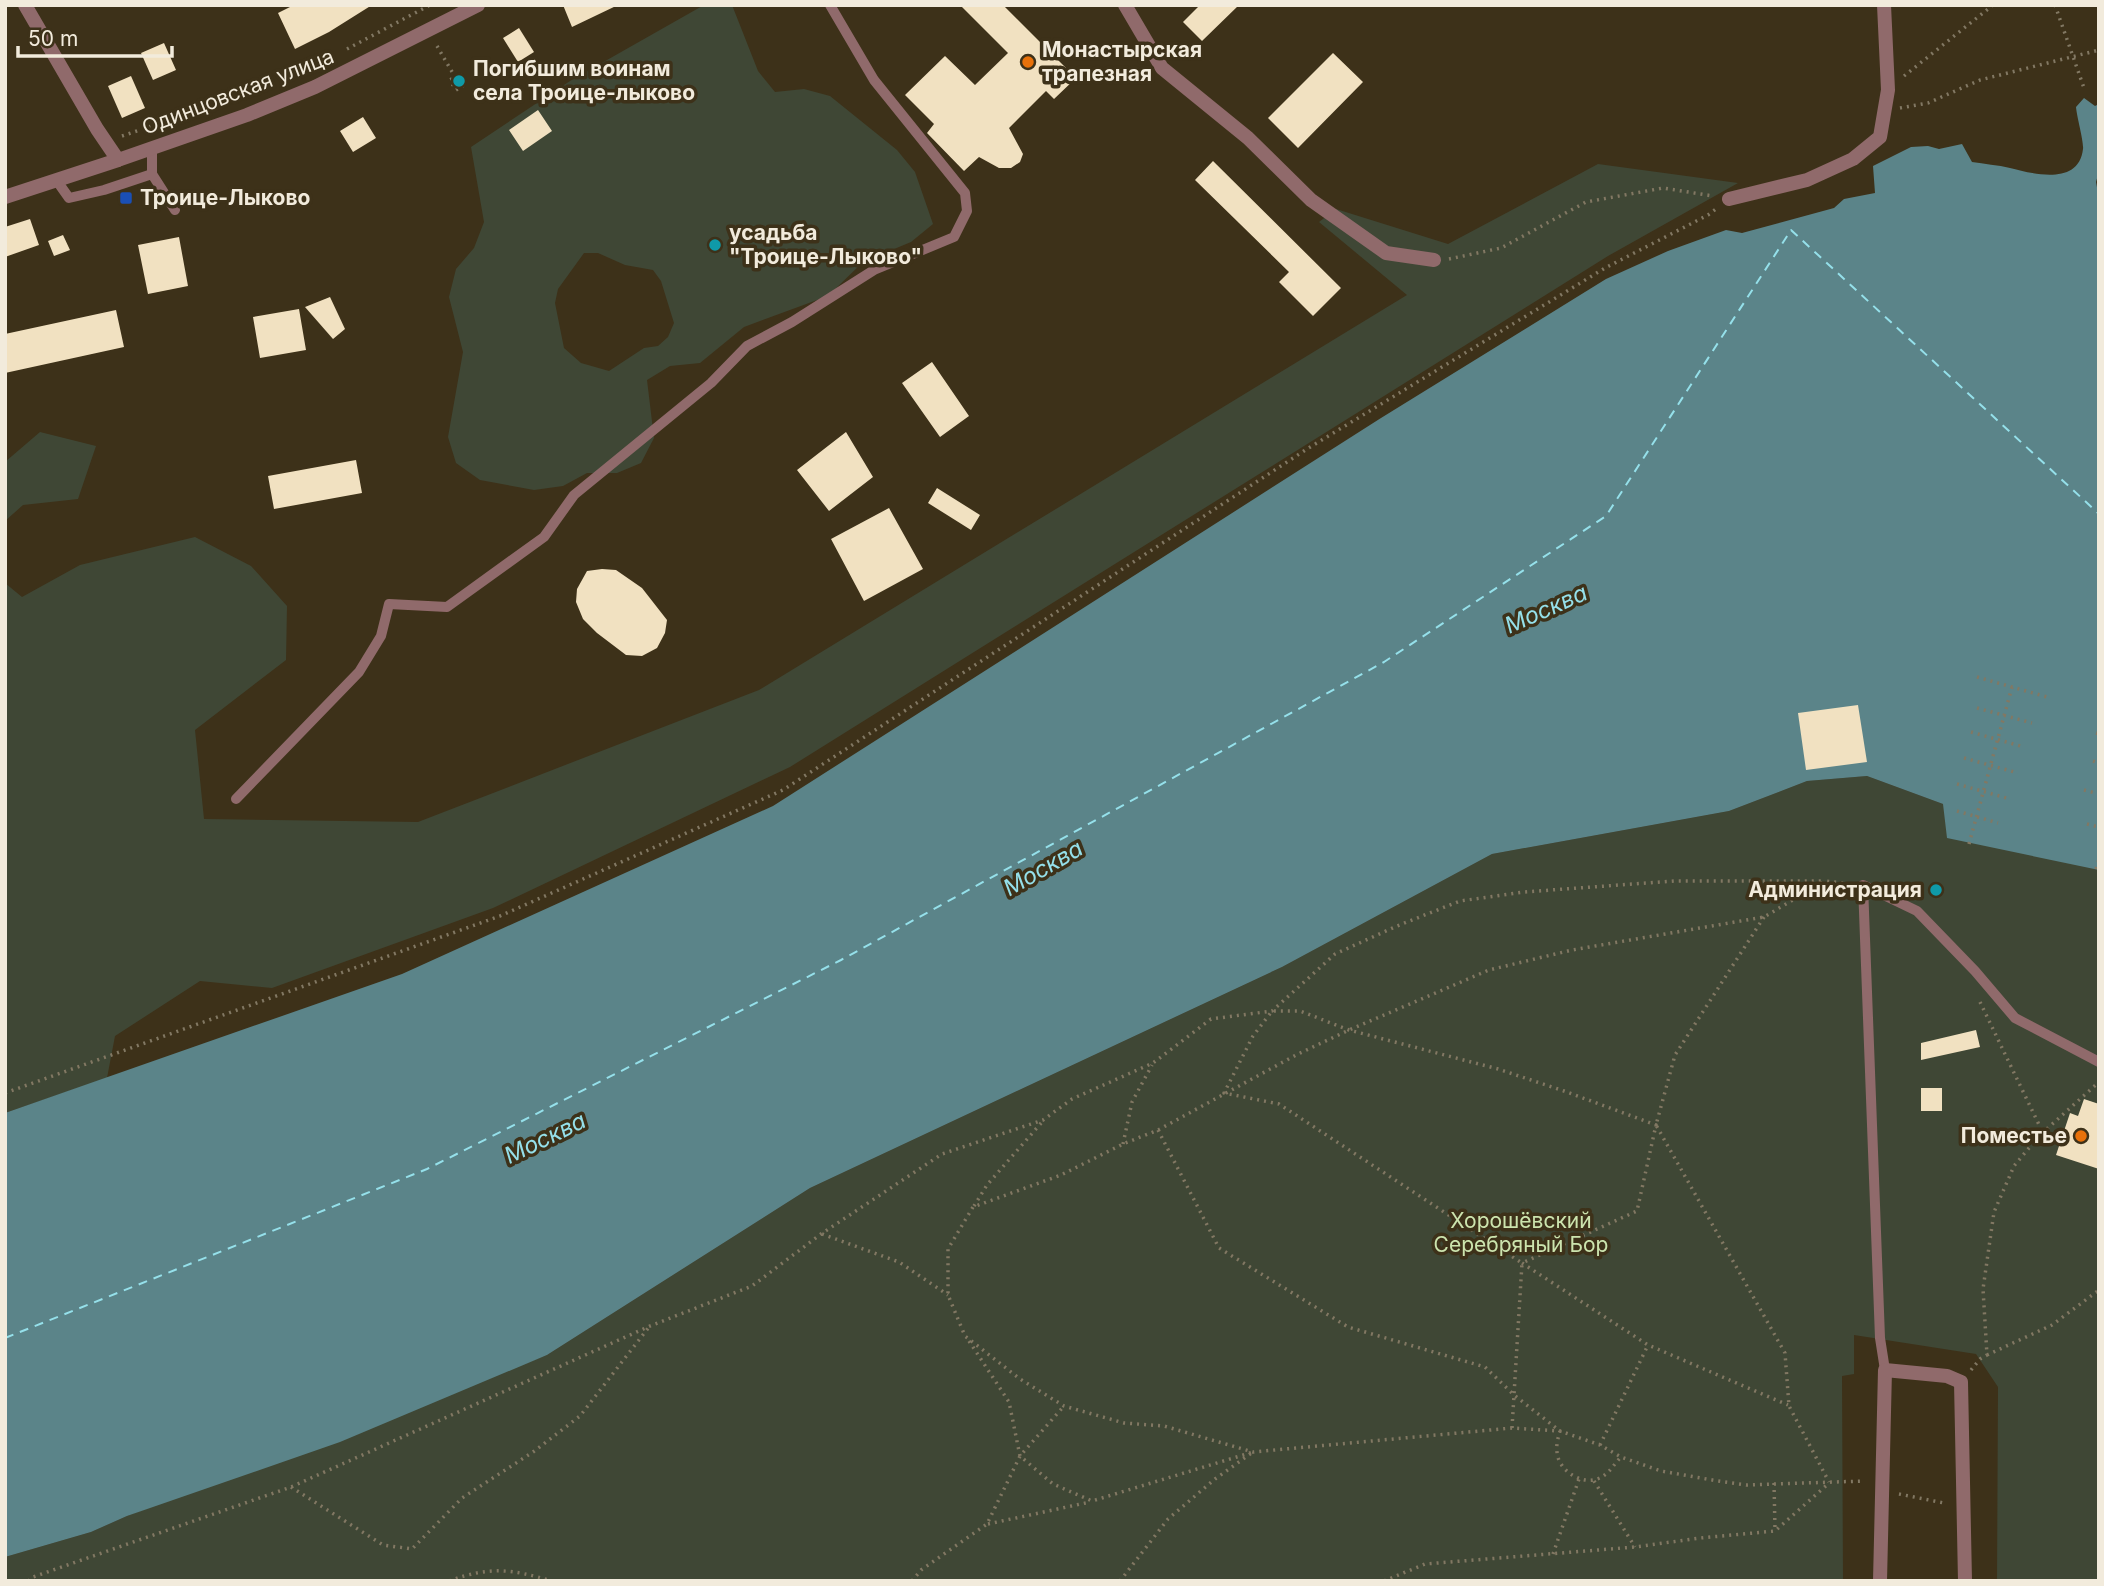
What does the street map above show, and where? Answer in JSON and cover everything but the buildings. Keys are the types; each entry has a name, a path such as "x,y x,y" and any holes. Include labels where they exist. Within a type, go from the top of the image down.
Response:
{"street":[{"path":"25,5 118,160"},
{"name":"Одинцовская улица","path":"5,197 247,115 366,64 478,5"},
{"path":"1125,5 1162,68 1248,138 1311,200 1386,253 1434,260"},
{"path":"1729,199 1807,180 1853,159 1880,137 1888,90 1884,5"},
{"path":"1880,1581 1885,1370 1947,1376 1961,1382 1965,1581"}],"lane":[{"path":"236,799 359,673 382,636 389,604 447,607 544,537 574,495 711,383 747,346 792,322 874,270 954,237 967,211 965,193 874,80 830,5"},
{"path":"152,149 152,174 175,210"},
{"path":"57,181 69,198 152,174"},
{"path":"1885,1370 1880,1338 1863,885 1917,911 1975,971 2015,1018 2099,1062"}],"path":[{"path":"345,50 430,5"},
{"path":"1888,90 1993,5"},
{"path":"2055,5 2084,88"},
{"path":"437,46 455,76"},
{"path":"1883,111 1928,103 1980,80 2099,50"},
{"path":"460,74 466,84 456,90 450,80 455,76 460,74"},
{"path":"120,136 262,88"},
{"path":"1434,260 1457,259 1501,248 1586,202 1663,188 1729,199"},
{"path":"5,1093 500,916 783,790 1307,449 1605,268 1708,215 1729,199"},
{"path":"1977,677 2048,697"},
{"path":"1969,845 2012,687"},
{"path":"1977,708 2032,723"},
{"path":"1970,732 2024,747"},
{"path":"1964,758 2018,773"},
{"path":"2093,761 2099,763"},
{"path":"1957,784 2010,799"},
{"path":"2084,790 2099,794"},
{"path":"1957,811 1998,822"},
{"path":"2087,824 2099,827"},
{"path":"2096,869 2099,859"},
{"path":"1224,1093 1252,1036 1272,1011 1335,954 1460,901 1524,892 1674,881 1825,881 1863,885"},
{"path":"973,1208 1061,1175 1158,1130 1224,1093 1349,1030 1489,970 1572,950 1764,917 1825,881"},
{"path":"1522,1263 1637,1211 1675,1055 1764,917"},
{"path":"1978,999 2043,1133"},
{"path":"1092,1501 1053,1484 1020,1456 1009,1402 965,1336 948,1295 948,1249 987,1185 1043,1120 1072,1099 1153,1063 1211,1019 1272,1011 1300,1011 1349,1030 1498,1069 1656,1125 1785,1353 1789,1406 1829,1482"},
{"path":"1123,1144 1132,1102 1153,1063"},
{"path":"1987,1355 1983,1289 1994,1212 2014,1166 2043,1133 2099,1082"},
{"path":"1224,1093 1279,1104 1648,1345 1789,1406"},
{"path":"28,1581 290,1487 650,1326 752,1286 821,1234 942,1154 1043,1120"},
{"path":"1158,1130 1219,1248 1348,1327 1485,1367 1514,1395 1560,1431"},
{"path":"821,1234 899,1262 948,1295"},
{"path":"1512,1429 1522,1263"},
{"path":"1980,1359 2052,1325 2099,1290"},
{"path":"290,1487 383,1545 412,1549 462,1498 533,1452 579,1416 650,1326"},
{"path":"965,1336 1020,1379 1064,1406 1124,1423 1164,1426 1252,1452"},
{"path":"1600,1445 1648,1345"},
{"path":"987,1524 1020,1456 1064,1406"},
{"path":"912,1581 922,1570 987,1524 1092,1501 1252,1452 1512,1429 1560,1431 1661,1471 1746,1485 1864,1480 1864,1494"},
{"path":"1560,1431 1556,1455 1564,1469 1579,1479 1594,1481 1607,1474 1621,1457"},
{"path":"1120,1581 1168,1519 1252,1452"},
{"path":"1553,1554 1579,1479"},
{"path":"1594,1481 1635,1547"},
{"path":"1384,1581 1425,1564 1635,1547 1775,1531 1829,1482"},
{"path":"1773,1483 1775,1531"},
{"path":"1897,1493 1944,1503"},
{"path":"449,1581 475,1572 519,1571 552,1581"}],"green space":[{"path":"704,5 732,5 758,71 775,92 804,89 830,96 897,150 915,172 933,224 911,242 863,262 828,296 744,327 700,363 670,366 647,380 654,438 641,463 617,473 587,473 563,486 534,490 480,480 456,463 448,437 463,352 449,297 456,269 474,248 484,222 471,147 570,81","holes":["584,253 598,253 625,265 653,270 661,281 674,323 668,337 658,346 644,348 609,371 581,363 564,348 555,303 558,289"]},
{"path":"1598,164 1738,183 1608,256 790,767 493,908 272,988 200,981 115,1036 107,1078 5,1113 5,583 22,597 80,565 195,537 251,566 287,606 286,660 195,730 204,819 418,822 759,690 1407,295 1319,222 1336,209 1448,244"},
{"path":"40,432 96,446 78,499 23,505 5,521 5,462"},
{"name":"Хорошёвский Серебряный Бор","path":"1867,776 1943,804 2099,870 2099,1581 1997,1581 1998,1387 1976,1354 1854,1335 1854,1374 1842,1376 1843,1581 5,1581 5,1557 91,1532 547,1355 810,1188 1282,967 1492,854 1729,811 1807,781"}],"water":[{"name":"Москва","path":"2084,98 2095,106 2099,104 2099,171 2096,182 2099,198 2099,870 1947,838 1943,804 1867,776 1807,781 1729,811 1492,854 1282,967 810,1188 547,1355 340,1442 127,1516 91,1532 5,1557 5,1113 402,974 773,806 1381,418 1606,279 1668,251 1726,230 1742,233 1834,208 1844,199 1875,193 1873,166 1911,147 1928,146 1939,149 1962,144 1972,162 2031,173 2064,173 2080,161 2083,149 2076,107"}],"ferry route":[{"path":"5,1338 427,1169 841,960 1384,662 1606,516 1791,230 2099,514"}],"place":[{"name":"Монастырская трапезная","path":"1028,62"},
{"name":"Погибшим воинам села Троице-лыково","path":"459,81"},
{"name":"Троице-Лыково","path":"126,198"},
{"name":"усадьба \"Троице-Лыково\"","path":"715,245"},
{"name":"Администрация","path":"1936,890"},
{"name":"Поместье","path":"2081,1136"}]}
